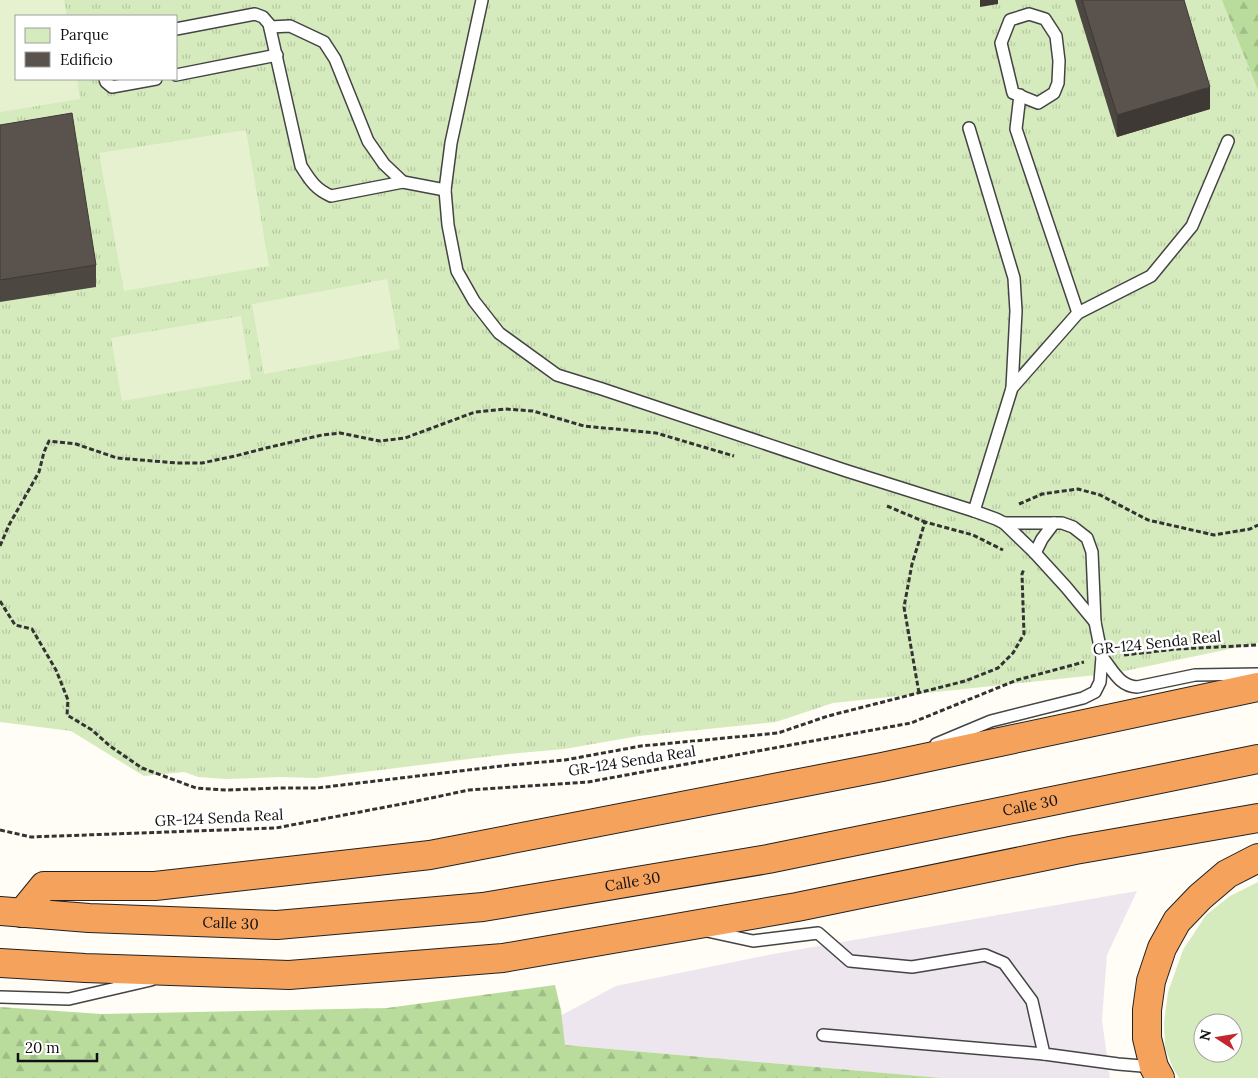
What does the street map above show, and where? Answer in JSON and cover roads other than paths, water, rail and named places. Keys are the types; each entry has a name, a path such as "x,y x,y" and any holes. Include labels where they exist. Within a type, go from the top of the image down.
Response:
{"highway":[{"path":"10,909 44,886 154,886 430,855 882,767 1258,687"},
{"name":"Calle 30","path":"10,909 89,918 277,925 483,907 768,859 1258,759"},
{"path":"0,963 289,975 503,958 797,907 1075,850 1258,818"},
{"path":"1158,1073 1147,1038 1147,1010 1150,981 1162,948 1177,921 1200,897 1227,874 1258,858"}],"lane":[{"path":"482,0 451,142 445,190 448,225 458,271 474,301 499,333 557,375 602,388 1000,521 1062,523 1073,527 1087,538 1092,552 1095,622 1102,658 1100,682 1094,692 1083,698 991,721 882,767"},
{"path":"178,29 255,14 262,17 269,24 300,166 320,191 331,196 403,182 445,190"},
{"path":"1029,14 1045,19 1056,36 1059,61 1058,83 1054,93 1038,103 1020,95 1013,93 1001,43 1010,20 1029,14"},
{"path":"270,27 290,26 324,42 335,58 368,141 384,164 403,182"},
{"path":"178,75 277,55"},
{"path":"105,80 112,88 151,80"},
{"path":"1020,95 1016,129 1078,313"},
{"path":"969,128 1014,278 1016,311 1012,388 974,511"},
{"path":"1012,388 1078,313 1151,276 1192,226 1228,141"},
{"path":"1000,521 1035,553 1095,622"},
{"path":"1035,553 1042,539 1054,523"},
{"path":"1102,658 1121,682 1137,687 1195,675 1258,674"},
{"path":"686,926 753,940 818,933 850,961 912,967 985,955 1004,963 1032,1001 1044,1054"},
{"path":"0,997 69,999 187,971"},
{"path":"823,1035 1044,1054 1118,1064 1158,1073"}]}
